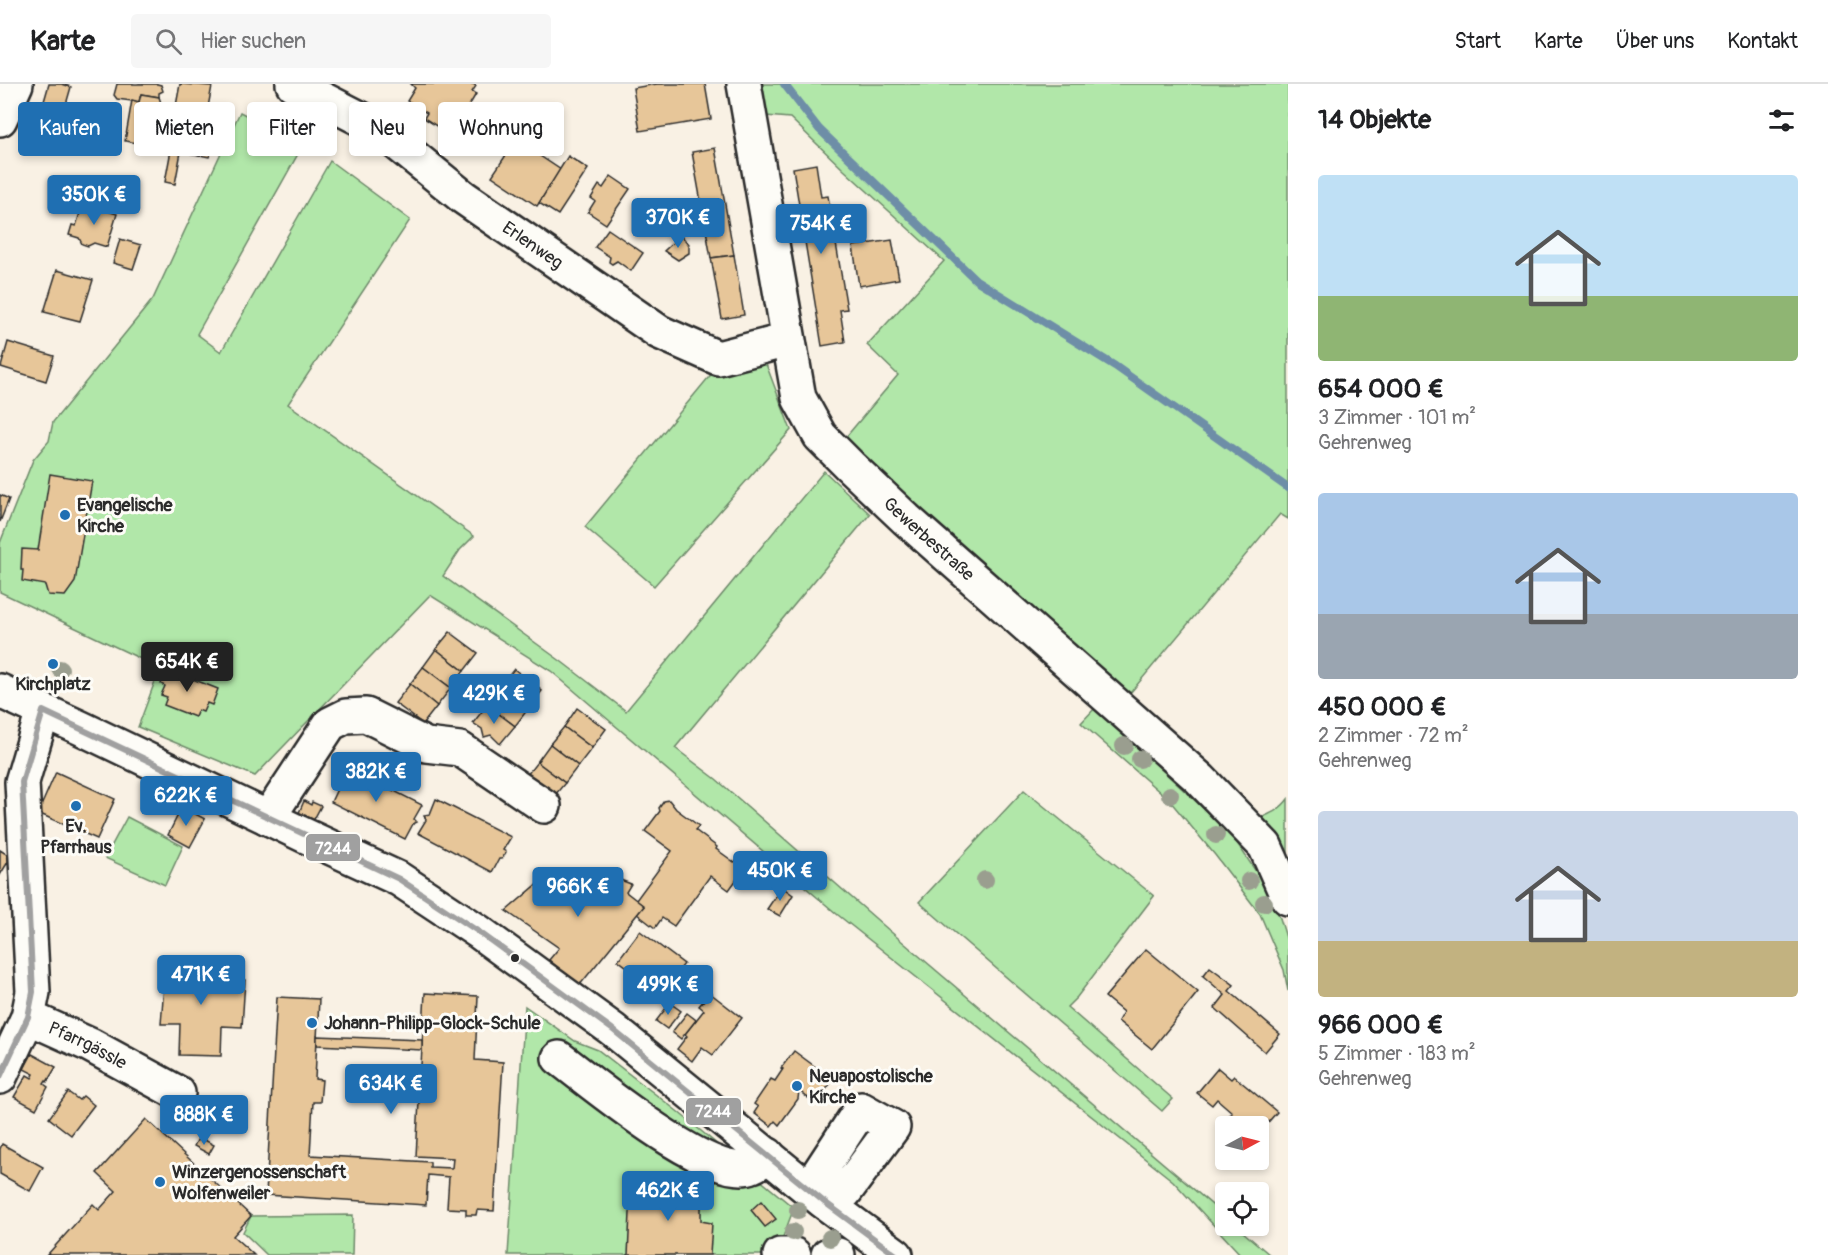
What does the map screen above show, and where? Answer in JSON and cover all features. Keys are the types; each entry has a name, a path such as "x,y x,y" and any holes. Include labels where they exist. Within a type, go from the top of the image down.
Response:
{"street":[{"path":"0,119 16,84"},
{"name":"Erlenweg","path":"293,84 377,127 462,197 658,332 718,358 788,340"},
{"name":"Gewerbestraße","path":"744,84 799,398 820,436 906,519 1200,779 1265,846 1288,898"},
{"path":"0,691 399,879 479,932 612,1029 823,1201 896,1255"},
{"path":"0,1077 28,1017 33,992 33,957 22,782 43,711"},
{"path":"268,818 330,724 346,716 366,715 426,744 460,749 544,806"},
{"name":"Pfarrgässle","path":"28,1017 90,1045 178,1093"},
{"path":"559,1058 669,1140 722,1166 751,1167 768,1155"},
{"path":"780,1255 794,1255"},
{"path":"828,1255 838,1255"}],"green space":[{"path":"761,84 1288,84 1288,519 1280,514 1126,698 840,444 898,375 867,345 944,261 790,118 766,116"},
{"path":"240,112 247,116 247,156 297,156 197,334 221,352 330,161 410,220 288,404 474,536 460,550 443,576 626,711 824,471 870,514 675,748 716,779 891,932 1215,1207 1215,1227 1173,1181 838,915 551,671 430,595 255,776 138,727 160,668 0,592 0,543 33,460 49,441 53,422 153,299 220,156 235,156 235,123"},
{"path":"766,364 791,430 654,586 585,527 718,366"},
{"path":"1095,708 1231,834 1265,885 1280,918 1288,944 1288,991 1284,970 1260,914 1170,801 1081,723"},
{"path":"1024,790 1154,896 1067,1007 1173,1099 1162,1111 919,902"},
{"path":"1288,799 1288,854 1274,834 1258,819 1278,809"},
{"path":"127,817 183,846 165,885 105,858"},
{"path":"525,1006 575,1041 598,1050 677,1111 794,1208 776,1255 508,1255"},
{"path":"353,1215 352,1255 267,1255 243,1232 251,1216"},
{"path":"1224,1236 1248,1236 1270,1255 1241,1255"}],"building":[{"path":"49,84 71,87 67,102 44,102"},
{"path":"117,84 157,84 161,85 163,91 159,93 159,97 141,94 139,102 117,99 114,95"},
{"path":"180,84 212,86 209,102 177,102"},
{"path":"411,84 473,84 476,86 472,92 476,94 471,102 438,102 438,127 426,119 426,102 407,101 415,88"},
{"path":"657,84 705,84 711,119 640,131 633,88"},
{"path":"141,94 159,97 161,102 139,102"},
{"path":"132,100 139,102 134,102 134,142 125,141"},
{"path":"715,148 734,255 711,258 692,152"},
{"path":"170,156 180,156 175,184 165,182"},
{"path":"505,156 540,156 561,170 537,206 492,176"},
{"path":"568,156 588,169 558,215 539,203"},
{"path":"816,164 821,197 828,196 847,309 840,310 845,342 822,346 793,168"},
{"path":"611,176 630,189 606,224 588,212 595,201 591,198 599,185 603,188"},
{"path":"83,203 117,214 107,247 94,243 88,246 82,244 79,238 69,235 72,225 76,226"},
{"path":"608,229 643,253 631,271 617,261 612,264 609,262 610,257 595,247"},
{"path":"681,235 689,245 689,253 678,260 664,251"},
{"path":"120,239 141,245 133,269 113,263"},
{"path":"892,240 899,279 859,286 853,246"},
{"path":"734,255 744,315 722,319 711,258"},
{"path":"57,270 93,280 80,321 44,312"},
{"path":"8,342 54,356 46,381 1,367"},
{"name":"Evangelische Kirche","path":"50,474 92,481 75,582 65,596 48,595 45,585 22,581 22,549 38,550"},
{"path":"0,495 9,499 0,522"},
{"path":"450,632 478,653 464,671 436,649"},
{"path":"436,649 464,671 451,688 423,667"},
{"path":"423,667 451,688 437,706 410,684"},
{"path":"167,669 218,689 212,705 207,703 203,712 198,710 195,717 164,705 167,697 161,695 165,686 161,684"},
{"path":"514,669 542,691 528,709 500,687"},
{"path":"410,684 437,706 423,724 395,703"},
{"path":"500,687 528,709 515,726 487,705"},
{"path":"487,705 515,726 500,744 491,735 484,737 482,729 473,723"},
{"path":"577,708 606,729 592,748 564,727"},
{"path":"564,727 592,748 578,766 550,744"},
{"path":"550,744 578,766 565,783 537,762"},
{"path":"537,762 565,783 550,801 523,780"},
{"path":"347,767 422,805 414,819 417,822 413,824 405,839 331,802 337,789 333,782 341,779"},
{"name":"Ev. Pfarrhaus","path":"56,772 115,799 97,839 38,813"},
{"path":"436,799 511,837 503,850 506,852 492,872 418,833 426,820 424,815 430,814"},
{"path":"669,800 676,809 699,826 695,830 717,847 716,849 745,867 746,871 729,890 710,876 674,926 662,918 655,928 637,914 644,906 636,900 672,851 645,831 660,811 659,808 664,801"},
{"path":"304,801 311,805 312,802 321,806 312,823 298,815"},
{"path":"182,807 205,819 190,847 168,835"},
{"path":"0,850 11,857 0,875"},
{"path":"572,872 607,875 631,884 626,892 644,906 579,986 549,960 559,948 506,911 540,882"},
{"path":"782,887 793,895 780,916 767,909"},
{"path":"640,931 684,964 662,993 618,960"},
{"path":"1146,949 1198,992 1152,1049 1118,1021 1123,1012 1105,997"},
{"path":"166,960 207,962 206,978 245,980 242,1027 222,1026 221,1056 179,1055 180,1024 161,1024"},
{"path":"1210,967 1234,985 1229,991 1280,1034 1265,1052 1215,1008 1225,995 1203,976"},
{"path":"425,993 478,996 475,1060 503,1062 494,1211 477,1210 476,1215 466,1215 466,1209 447,1208 449,1177 428,1175 426,1205 266,1195 277,997 319,999 315,1079 322,1080 320,1102 313,1102 310,1155 430,1162 430,1167 452,1168 453,1158 416,1156"},
{"path":"710,993 742,1018 713,1055 702,1047 692,1061 677,1049 687,1036 685,1034 704,1010 699,1006"},
{"path":"670,1003 681,1011 667,1029 656,1021"},
{"path":"687,1013 696,1020 681,1039 672,1032"},
{"path":"317,1036 422,1040 422,1050 317,1045"},
{"name":"Neuapostolische Kirche","path":"794,1051 833,1080 819,1099 812,1093 808,1098 799,1091 798,1099 779,1125 775,1121 771,1126 754,1113 758,1107 754,1104 771,1079 775,1081 783,1069 781,1068"},
{"path":"32,1054 56,1067 44,1084 48,1087 36,1109 14,1097 27,1075 32,1078 34,1074 24,1069"},
{"path":"1218,1068 1231,1079 1234,1076 1277,1112 1269,1121 1269,1116 1229,1116 1232,1112 1217,1099 1212,1105 1197,1093"},
{"path":"68,1092 79,1100 83,1096 94,1105 71,1135 49,1118"},
{"name":"Winzergenossenschaft Wolfenweiler","path":"146,1119 251,1216 233,1236 254,1255 47,1255 93,1204 99,1210 116,1191 97,1173"},
{"path":"199,1137 214,1145 209,1154 194,1146"},
{"path":"2,1144 43,1167 30,1191 0,1174"},
{"path":"659,1180 680,1180 681,1192 691,1192 701,1203 701,1221 712,1223 710,1255 628,1255 631,1192 645,1192"},
{"path":"761,1201 776,1219 765,1227 751,1210"}],"waterway":[{"path":"784,84 819,129 976,280 1115,366 1288,488"}],"transit line":[{"name":"7244","path":"0,1077 28,1017 33,992 22,782 43,711 399,879 479,932 612,1029 823,1201 896,1255"}],"place":[{"name":"Evangelische Kirche","path":"65,515"},
{"name":"Kirchplatz","path":"53,664"},
{"name":"Ev. Pfarrhaus","path":"76,806"},
{"name":"Johann-Philipp-Glock-Schule","path":"312,1023"},
{"name":"Neuapostolische Kirche","path":"797,1086"},
{"name":"Winzergenossenschaft Wolfenweiler","path":"160,1182"}]}
